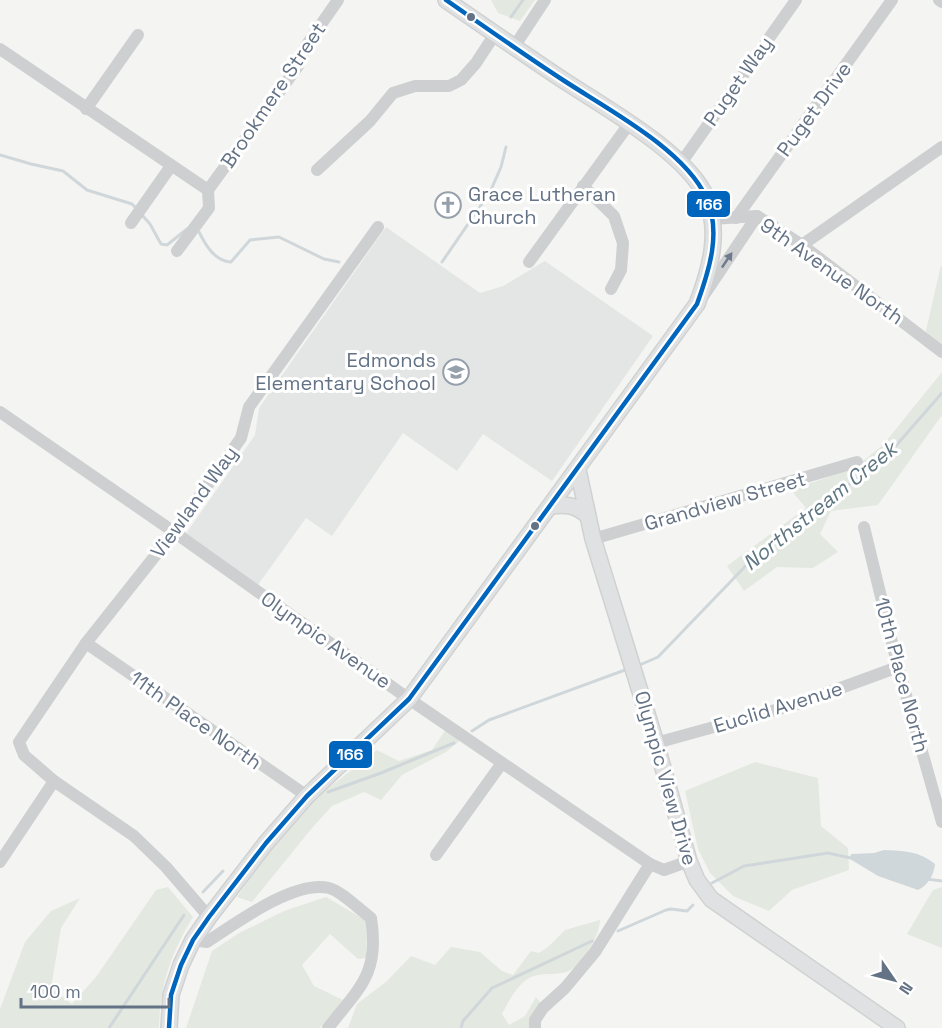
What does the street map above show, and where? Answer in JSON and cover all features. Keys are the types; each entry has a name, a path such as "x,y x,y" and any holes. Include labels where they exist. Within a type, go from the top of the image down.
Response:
{"main road":[{"path":"169,1028 171,995 181,964 193,940 209,917 266,843 307,796 409,699 698,303 709,271 713,237 712,219 698,182 681,163 629,124 446,0"},
{"name":"Olympic View Drive","path":"578,470 594,539 657,743 689,861 697,880 711,898 897,1028"},
{"path":"551,506 569,505 588,516"}],"street":[{"name":"Brookmere Street","path":"208,190 298,66 306,46 338,0"},
{"path":"514,46 545,0"},
{"name":"Puget Way","path":"681,163 796,0"},
{"name":"Puget Drive","path":"736,218 892,0"},
{"path":"317,170 370,121 393,93 415,86 449,86 461,80 476,63 495,34"},
{"path":"86,109 138,35"},
{"path":"0,49 208,190 209,208 177,251"},
{"path":"528,262 629,124"},
{"path":"802,245 942,147"},
{"path":"131,223 171,166"},
{"path":"583,186 614,216 623,243 621,270 611,289"},
{"path":"698,303 757,216"},
{"name":"9th Avenue North","path":"712,219 757,216 802,245 942,352"},
{"name":"Viewland Way","path":"54,781 24,755 19,742 86,643 174,532 241,438 249,407 378,227"},
{"name":"Olympic Avenue","path":"0,411 409,699 650,864"},
{"name":"Grandview Street","path":"594,539 846,472 857,462"},
{"name":"10th Place North","path":"864,528 898,667 942,822"},
{"name":"11th Place North","path":"86,643 307,796"},
{"name":"Euclid Avenue","path":"657,743 797,704 898,667"},
{"path":"436,855 502,763"},
{"path":"0,861 54,781 134,836 166,867 209,917"},
{"path":"535,1028 535,1020 543,1008 565,988 595,952 650,864 664,870 689,861"},
{"path":"193,940 207,942 284,895 311,888 330,888 340,894 371,918 374,934 371,966 361,988 328,1028"}],"shaded area":[{"path":"491,0 535,0 520,21 498,13"},
{"name":"Edmonds Elementary School","path":"386,227 480,293 503,286 545,261 653,336 552,481 483,434 457,471 403,433 332,536 306,518 258,585 185,535 255,435 259,408"},
{"path":"941,265 942,267 942,348 925,335"},
{"path":"942,372 942,415 878,505 831,511 820,534 838,552 813,568 777,567 744,591 727,566 806,508 791,490 854,468 883,445"},
{"path":"448,726 462,739 446,752 402,775 381,800 364,792 332,806 252,902 237,897 273,844 321,794 377,750 399,761 432,750"},
{"path":"755,762 818,778 821,826 848,848 849,870 792,890 769,911 733,896 710,873 698,849 685,791"},
{"path":"884,850 911,852 923,856 935,864 930,879 918,890 878,876 850,859 851,854"},
{"path":"168,887 193,917 179,943 164,983 159,1028 0,1028 0,1009 25,942 51,911 80,898 61,928 51,988 72,1004 96,977 156,890"},
{"path":"942,887 942,948 907,934 933,890"},
{"path":"326,897 367,921 366,958 358,959 330,934 302,965 314,986 343,1000 320,1028 186,1028 212,951 239,933 284,911"},
{"path":"600,920 590,949 580,963 569,971 531,977 518,988 511,998 502,1014 509,1025 525,1016 536,997 540,1002 531,1028 348,1028 357,1004 387,981 411,956 435,965 451,947 480,952 502,971 513,975 531,951 539,953 565,930"}],"waterway":[{"path":"511,17 523,0"},
{"path":"442,262 490,192 501,167 506,147"},
{"path":"0,155 63,171 87,190 132,204 136,208"},
{"path":"142,215 161,244 167,245 187,229"},
{"path":"199,232 212,252 225,261 231,262 250,240 279,237 324,259 339,262"},
{"name":"Northstream Creek","path":"642,664 658,657 761,550 886,457 942,393"},
{"name":"Northstream Creek","path":"472,731 489,720 625,670"},
{"name":"Northstream Creek","path":"328,792 454,743"},
{"path":"712,883 744,866 828,853 851,858"},
{"name":"Northstream Creek","path":"203,892 223,871"},
{"path":"927,879 942,881"},
{"path":"618,931 666,910 687,911 693,905"},
{"name":"Northstream Creek","path":"109,1028 184,915"},
{"path":"461,1028 463,1021 492,988 592,941"}],"transit line":[{"name":"166","path":"169,1028 171,995 181,965 193,940 209,917 266,843 307,796 409,699 697,304 706,278 713,238 711,210 695,179 681,163 643,131 548,70 446,0"}],"place":[{"name":"Grace Lutheran Church","path":"448,205"},
{"name":"Edmonds Elementary School","path":"456,372"}]}
